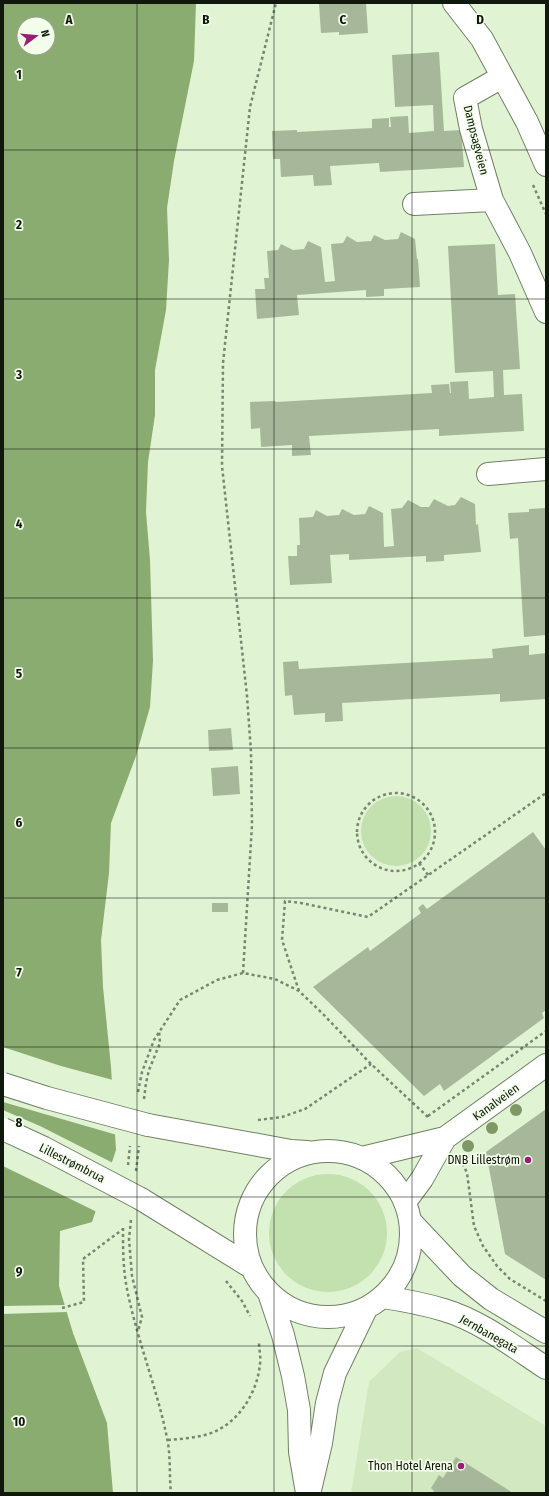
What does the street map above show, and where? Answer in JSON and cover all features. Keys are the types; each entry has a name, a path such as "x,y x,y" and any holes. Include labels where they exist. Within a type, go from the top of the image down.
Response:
{"main road":[{"path":"454,3 482,39 527,122 546,164"},
{"name":"Dampsagveien","path":"502,77 465,98 471,129 492,200 520,253 546,312"},
{"path":"414,204 492,200"},
{"path":"488,474 546,469"},
{"name":"Kanalveien","path":"362,1158 445,1138 546,1065"},
{"path":"3,1084 47,1098 148,1125 291,1151 342,1152 371,1162 388,1175 400,1192 408,1212 411,1242 406,1263 397,1281 374,1303 335,1373 327,1403 321,1443 308,1493"},
{"name":"Lillestrømbrua","path":"3,1129 141,1199 251,1267"},
{"name":"Kanalveien","path":"408,1212 422,1179 445,1138"},
{"path":"311,1152 282,1165 266,1178 254,1196 247,1215 245,1236 251,1267 259,1280 276,1300 294,1310 314,1316 346,1316 374,1303"},
{"path":"408,1212 462,1276 492,1299 546,1332"},
{"path":"269,1293 283,1334 293,1376 299,1410 300,1452 308,1493"},
{"name":"Jernbanegata","path":"374,1303 408,1301 444,1310 478,1325 546,1368"}],"path":[{"path":"242,973 252,825 251,752 246,680 222,466 223,363 250,107 276,3"},
{"path":"395,792 410,795 423,803 432,816 435,831 433,846 425,859 419,863 412,868 397,871 382,869 369,861 360,848 357,833 359,818 367,805 380,796 395,792"},
{"path":"300,991 282,940 285,901 368,916 546,793"},
{"path":"419,863 428,875"},
{"path":"138,1092 142,1072 154,1040 180,1000 218,980 242,973 275,979 300,991 371,1064 428,1116 546,1031"},
{"path":"255,1120 282,1117 306,1109 371,1064"},
{"path":"128,1168 130,1146"},
{"path":"462,1160 467,1173 474,1226 483,1246 497,1266 510,1279 546,1301"},
{"path":"62,1308 84,1302 83,1259 123,1228 123,1254 127,1288 160,1405 168,1440 171,1493"},
{"path":"223,1279 242,1301 253,1321"},
{"path":"168,1440 206,1435 223,1428 236,1417 249,1399 258,1380 260,1362 257,1335"}],"shaded area":[{"path":"3,3 196,3 194,61 174,161 167,208 169,260 166,310 155,370 155,415 148,462 146,512 150,560 153,661 150,707 136,756 111,823 109,873 101,940 103,987 111,1067 116,1150 92,1222 60,1231 59,1286 73,1333 107,1423 113,1493 3,1493"},
{"path":"396,796 409,799 421,806 428,818 431,831 428,844 421,856 409,863 396,866 383,863 371,856 364,844 361,831 364,818 371,806 383,799"},
{"path":"328,1174 350,1179 361,1184 377,1200 382,1211 387,1233 382,1255 377,1266 361,1282 350,1287 328,1292 306,1287 295,1282 279,1266 274,1255 269,1233 274,1211 279,1200 295,1184 306,1179"},
{"path":"417,1348 546,1426 546,1493 351,1493 369,1382 400,1352"}],"pier":[{"path":"3,1047 61,1066 113,1080 117,1135 3,1102"},
{"path":"3,1110 40,1126 113,1163 97,1212 3,1166"},
{"path":"65,1305 67,1312 3,1314 3,1306"}],"building":[{"path":"366,3 368,33 339,35 339,32 321,33 319,4"},
{"path":"439,52 444,131 461,130 464,167 380,172 379,163 330,166 332,185 314,186 313,175 281,177 280,159 273,159 272,131 297,130 297,132 372,128 372,119 389,118 389,127 391,127 390,117 408,116 409,133 434,131 433,105 395,107 392,55"},
{"path":"401,232 415,239 420,287 384,289 384,296 366,297 366,290 297,295 299,315 257,319 255,289 265,289 264,278 269,278 267,251 278,250 281,244 293,250 304,249 308,241 321,247 325,282 335,281 331,244 343,243 347,236 357,242 371,241 374,235 385,240 398,239"},
{"path":"495,244 498,295 515,294 520,369 503,370 504,395 522,394 524,431 439,436 439,429 309,436 311,455 292,456 292,445 261,447 260,428 251,429 250,402 276,402 432,393 431,385 449,384 451,393 450,382 468,381 469,399 494,397 493,371 455,373 448,246"},
{"path":"461,497 475,504 476,525 478,524 481,552 444,555 444,561 426,562 426,556 349,560 349,554 330,555 332,583 290,585 288,556 297,556 297,545 300,545 299,518 313,517 316,510 327,516 339,515 342,509 354,515 365,514 369,506 383,513 384,547 394,546 391,509 402,508 408,500 421,507 429,507 434,499 448,506 455,505"},
{"path":"546,508 546,635 524,637 518,538 510,539 508,513 529,512 529,509"},
{"path":"529,645 529,655 546,653 546,699 500,702 500,694 342,703 343,721 325,722 325,713 294,715 292,695 285,696 283,662 298,661 299,669 493,658 492,649"},
{"path":"231,728 233,750 209,751 208,730"},
{"path":"238,766 240,794 213,796 211,768"},
{"path":"533,832 546,850 546,1010 542,1013 544,1018 444,1091 440,1084 424,1096 313,987 368,947 370,951 421,913 418,908 423,904 427,909"},
{"path":"212,903 228,903 228,912 212,912"},
{"path":"546,1109 546,1280 505,1254 486,1152"},
{"name":"Thon Hotel Arena","path":"456,1457 513,1493 433,1493 434,1491 431,1488 439,1475 443,1478"}],"place":[{"name":"DNB Lillestrøm","path":"528,1160"},
{"name":"Thon Hotel Arena","path":"461,1466"}]}
